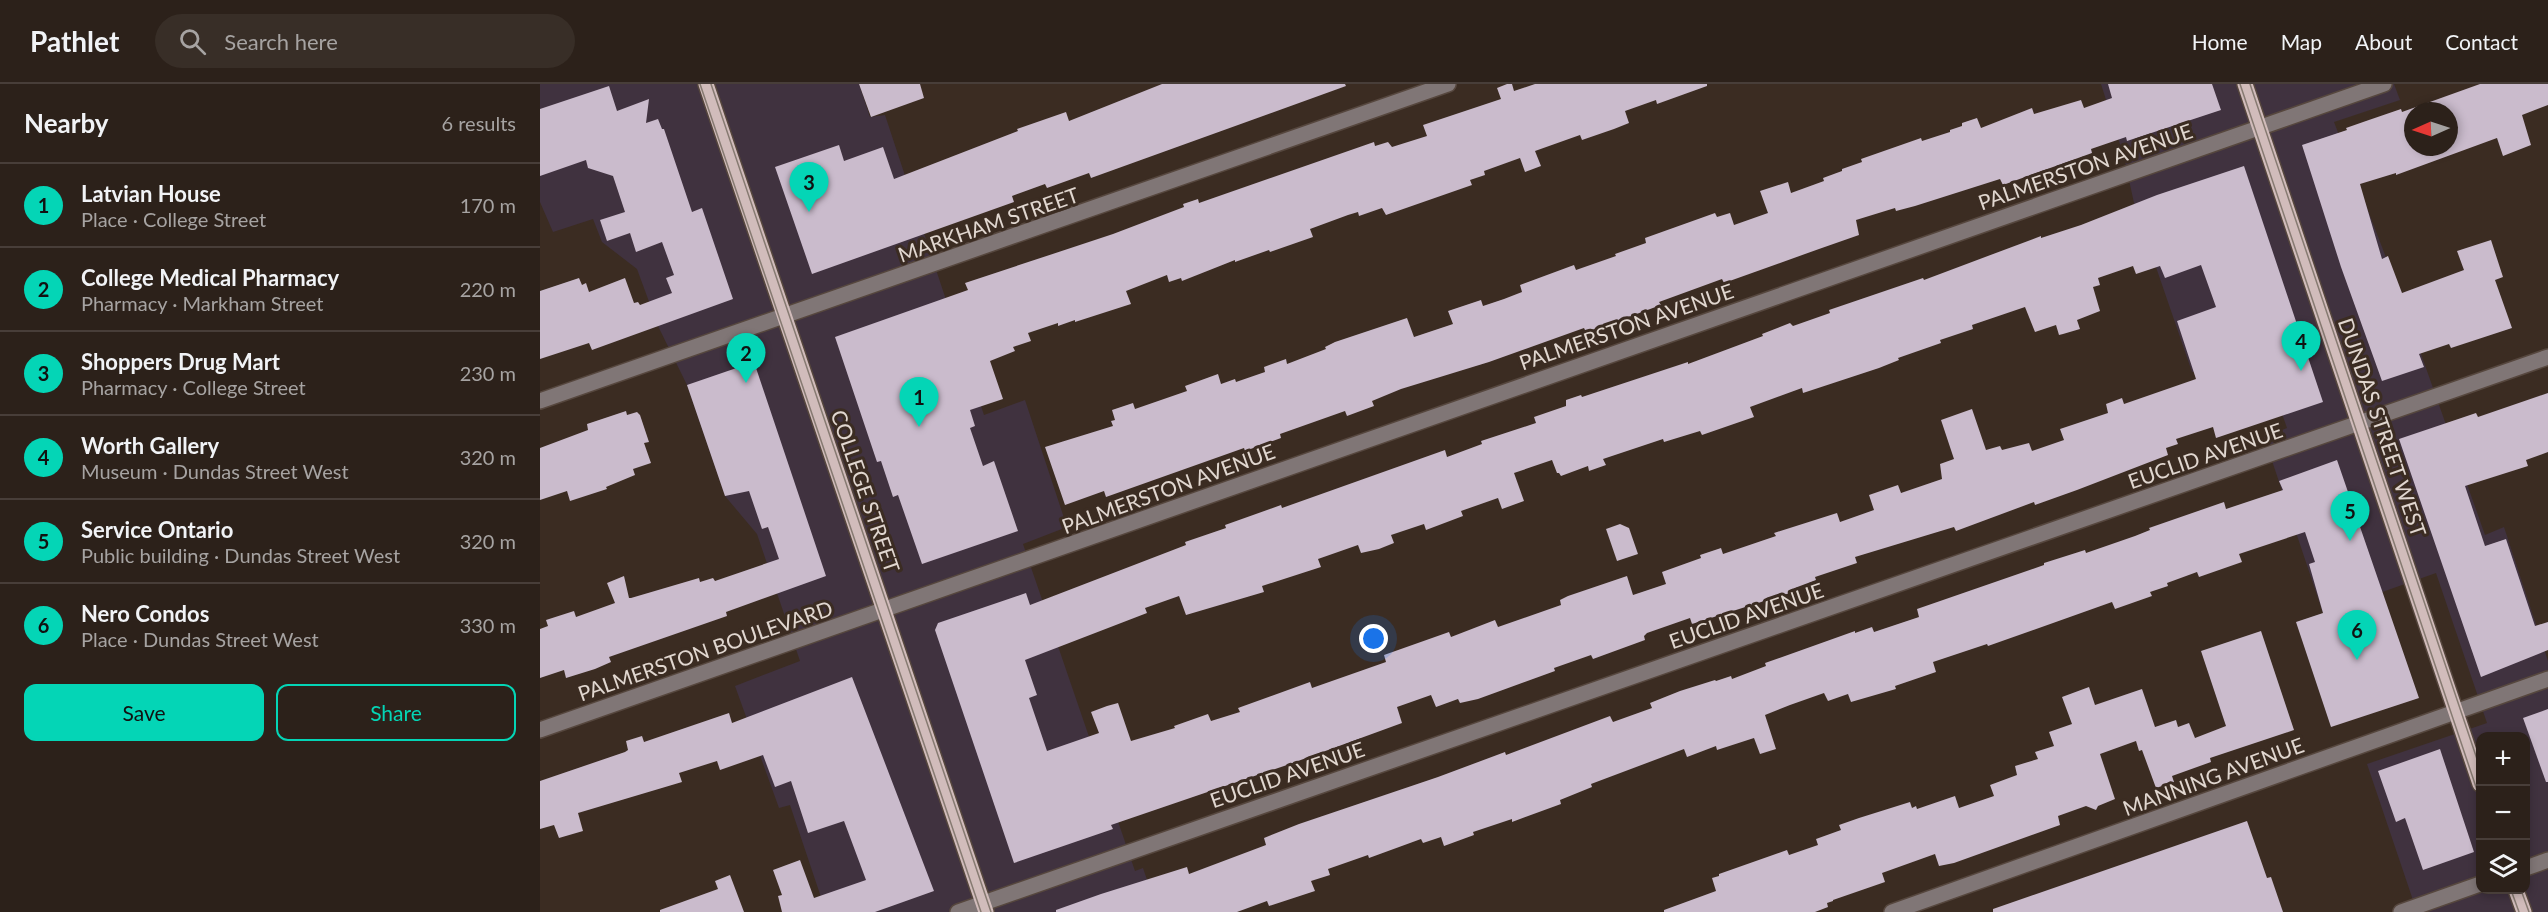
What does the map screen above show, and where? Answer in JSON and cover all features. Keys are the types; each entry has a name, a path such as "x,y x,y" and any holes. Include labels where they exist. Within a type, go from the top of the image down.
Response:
{"main road":[{"name":"COLLEGE STREET","path":"706,84 984,908"},
{"name":"DUNDAS STREET WEST","path":"2245,84 2476,769"},
{"path":"2517,894 2524,912"}],"street":[{"name":"MARKHAM STREET","path":"540,401 1448,84"},
{"name":"PALMERSTON AVENUE","path":"884,610 2384,84"},
{"name":"EUCLID AVENUE","path":"958,912 984,908 2548,357"},
{"name":"PALMERSTON BOULEVARD","path":"540,730 884,610"},
{"name":"MANNING AVENUE","path":"1892,912 2548,679"},
{"path":"2530,867 2548,860"},
{"path":"2401,912 2476,886"}],"shaded area":[{"path":"540,84 859,84 870,117 885,115 984,415 1025,400 1067,527 1023,544 1135,871 1143,868 1158,912 826,912 790,805 779,808 735,686 800,661 757,534 725,496 687,385 658,326 637,269 602,242 593,219 553,232 540,202"},
{"path":"2101,84 2394,84 2400,100 2334,122 2397,286 2485,535 2504,527 2548,661 2548,912 2417,912 2367,764 2487,723 2436,573 2323,613 2264,437 2287,428 2265,365 2257,351 2192,372 2134,203 2124,157"}],"building":[{"path":"859,84 920,84 924,98 871,117"},
{"path":"1162,84 1345,84 1346,86 1091,178 1089,173 1047,188 1045,184 1012,196 1014,202 812,274 775,167 839,145 844,161 883,147 894,179 1018,131 1017,129 1066,112 1069,121"},
{"path":"1512,84 1514,91 1535,84 1707,84 1707,86 1657,104 1656,100 1625,111 1629,123 1614,129 1582,140 1580,135 1535,151 1541,166 1525,172 1520,158 1484,171 1485,175 1470,180 1472,185 1386,215 1382,208 1359,216 1358,212 1348,215 1310,229 1313,237 1270,252 1269,250 1235,262 1235,260 1182,281 1181,278 1169,282 1167,275 1126,291 1131,304 1075,322 1075,320 1058,326 1058,323 1028,333 1031,341 1013,347 1015,351 990,361 1003,399 970,410 975,426 970,428 983,466 994,461 1018,531 922,564 898,495 893,497 881,461 877,462 835,337 968,290 965,283 1113,234 1184,207 1183,204 1198,199 1199,203 1374,142 1375,146 1388,142 1392,147 1427,136 1423,125 1501,99 1497,88"},
{"path":"2108,84 2212,84 2221,110 2127,141 2126,137 2091,149 2092,153 2003,185 2000,179 1915,206 1896,211 1895,208 1856,220 1859,235 1724,283 1722,279 1659,302 1661,305 1604,326 1586,332 1584,328 1489,362 1401,389 1372,401 1374,406 1347,416 1345,411 1280,434 1281,438 1245,451 1244,448 1106,497 1104,491 1065,505 1045,447 1113,426 1111,421 1115,420 1112,410 1133,403 1135,409 1187,391 1185,386 1218,374 1221,384 1235,379 1236,382 1265,372 1264,367 1286,359 1287,364 1326,349 1325,347 1335,342 1407,318 1414,337 1453,324 1448,311 1481,300 1483,306 1504,299 1522,292 1520,285 1574,265 1576,270 1616,256 1615,254 1646,243 1645,238 1715,213 1717,217 1730,213 1734,225 1768,213 1760,191 1788,182 1791,193 1824,181 1823,178 1862,162 1861,159 1921,138 1922,141 1950,132 1962,126 1962,123 1977,118 1981,128 2032,108 2034,114 2081,100 2084,108 2112,98"},
{"path":"2480,84 2548,84 2548,105 2522,115 2531,145 2503,156 2497,138 2458,152 2458,102 2430,102"},
{"path":"609,86 617,111 649,99 646,123 658,119 664,129 692,212 702,208 733,299 592,350 589,343 540,359 540,291 579,278 582,285 586,283 589,292 625,278 634,303 638,302 640,305 672,293 666,278 674,275 662,242 636,252 630,233 607,241 600,220 625,212 613,176 588,168 586,160 540,176 540,109"},
{"path":"2401,109 2404,111 2404,156 2448,156 2396,175 2396,173 2360,184 2382,259 2388,256 2402,293 2464,270 2457,251 2491,240 2503,277 2495,280 2512,328 2451,348 2449,344 2419,354 2424,367 2382,381 2341,267 2302,145"},
{"path":"2244,166 2323,402 2216,438 2213,427 2176,439 2178,444 2166,448 2168,455 2077,490 2035,505 2034,502 1956,531 1954,527 1855,557 1857,563 1815,577 1816,580 1792,589 1793,592 1692,624 1690,618 1647,633 1644,636 1645,640 1593,659 1591,655 1554,668 1555,671 1478,699 1460,703 1458,699 1436,707 1431,695 1397,707 1402,723 1111,825 1113,829 1014,863 935,630 938,623 1026,593 1030,605 1186,545 1185,542 1226,528 1225,525 1281,505 1282,508 1445,450 1447,457 1482,444 1481,441 1536,423 1534,417 1566,406 1566,400 1581,395 1582,397 1688,362 1688,364 1763,336 1762,334 1790,323 1793,326 1830,313 1829,310 1923,278 1924,280 2041,236 2041,238 2081,225 2157,195","holes":["2201,265 2216,307 2177,321 2196,379 2124,404 2122,398 2106,404 2108,413 2060,429 2064,440 2032,451 2029,443 2002,450 2000,446 1986,450 1972,409 1941,420 1954,459 1940,464 1942,479 1901,493 1898,485 1869,495 1874,510 1840,522 1837,513 1774,533 1776,536 1723,554 1721,548 1700,555 1701,558 1662,572 1666,584 1633,595 1627,576 1568,596 1560,600 1561,605 1498,627 1495,620 1451,637 1449,632 1384,655 1386,662 1312,688 1310,682 1238,708 1240,712 1211,721 1208,714 1174,726 1175,728 1131,741 1118,703 1107,706 1091,712 1099,733 1047,751 1029,698 1037,695 1025,660 1147,613 1145,608 1179,596 1186,615 1264,592 1262,586 1321,567 1318,559 1358,545 1361,553 1379,549 1394,543 1391,535 1424,524 1426,530 1463,516 1461,511 1498,498 1502,509 1524,501 1514,473 1552,460 1557,473 1561,476 1588,466 1589,471 1606,465 1603,459 1663,439 1664,442 1700,431 1702,435 1754,417 1750,407 1802,388 1803,393 1879,368 1899,360 1898,358 1941,343 1940,340 1973,329 1972,325 2025,307 2035,332 2056,325 2059,335 2080,329 2077,320 2100,311 2093,287 2100,285 2098,278 2133,266 2136,274 2160,266 2165,278"]},
{"path":"754,362 826,576 726,612 727,616 609,657 611,662 595,669 566,678 564,670 540,678 540,629 548,626 546,620 574,611 576,617 615,603 607,583 624,576 629,598 631,598 699,578 700,582 713,578 715,581 779,559 768,527 762,529 749,491 725,496 687,385"},
{"path":"2548,393 2548,452 2526,460 2528,466 2465,486 2485,546 2506,539 2535,626 2548,622 2548,650 2481,677 2399,439 2476,413 2478,417"},
{"path":"626,411 627,415 637,412 640,415 649,442 644,443 651,463 633,469 635,475 606,487 607,489 570,501 567,491 540,500 540,448 588,430 587,424"},
{"path":"2337,460 2419,698 2331,727 2296,622 2323,613 2309,564 2315,562 2305,532 2239,554 2242,562 2199,577 2197,572 2167,583 2168,586 2150,592 2152,596 2115,609 2112,602 1988,646 1987,644 1933,662 1936,672 1895,686 1896,689 1851,702 1848,694 1828,701 1824,693 1765,715 1776,749 1760,754 1754,738 1717,750 1716,746 1687,757 1684,749 1591,784 1592,787 1560,800 1561,804 1512,822 1512,819 1473,832 1474,835 1444,846 1441,837 1423,843 1421,839 1369,858 1368,855 1328,869 1330,875 1311,881 1315,891 1269,906 1267,901 1237,912 1056,912 1056,910 1101,894 1187,867 1189,874 1266,845 1264,838 1299,824 1505,752 1506,755 1610,716 1613,722 1652,708 1650,703 1680,691 1731,676 1732,679 1766,666 1765,663 1855,631 1855,633 1872,627 1874,632 1919,617 1917,609 2044,565 2044,563 2085,550 2086,553 2224,502 2226,509 2283,490 2279,481"},
{"path":"1620,524 1629,528 1638,554 1617,561 1606,529"},
{"path":"2261,631 2294,730 2210,758 2211,762 2172,776 2174,782 2156,788 2142,750 2139,751 2136,741 2100,754 2115,799 2098,806 2096,810 2086,806 2058,816 2060,825 1954,863 1939,866 1935,854 1882,873 1885,882 1833,900 1827,903 1828,907 1815,912 1664,912 1664,910 1716,891 1712,878 1719,874 1787,850 1789,855 1818,845 1816,839 1841,830 1839,825 1910,802 1912,808 1916,806 1917,809 1955,796 1959,808 1994,796 1990,785 2017,775 2015,766 2038,759 2035,752 2054,746 2049,732 2072,724 2062,697 2089,687 2095,705 2142,689 2155,727 2176,720 2178,727 2189,723 2195,738 2226,726 2201,651"},
{"path":"852,677 934,891 875,912 782,912 778,896 782,895 773,870 800,860 814,898 866,880 844,821 808,833 791,781 775,787 763,755 720,770 717,761 679,773 682,782 578,813 583,831 559,838 554,825 540,829 540,781 625,752 628,750 626,741 642,736 644,742 729,713 732,723"},
{"path":"2548,709 2548,782 2546,782 2530,732 2523,718"},
{"path":"2440,749 2474,852 2423,870 2405,818 2396,822 2378,771"},
{"path":"2247,821 2267,878 2271,877 2283,912 1993,912 1993,909"},
{"path":"730,875 744,912 660,912 660,910 718,889 715,881"}],"tram line":[{"path":"700,84 981,912"},
{"path":"711,84 991,912"},
{"path":"2240,84 2476,787"},
{"path":"2250,84 2476,756"},
{"path":"2512,894 2519,912"},
{"path":"2522,894 2529,912"}],"place":[{"name":"Shoppers Drug Mart","path":"809,212"},
{"name":"Worth Gallery","path":"2301,371"},
{"name":"College Medical Pharmacy","path":"746,383"},
{"name":"Latvian House","path":"919,427"},
{"name":"Service Ontario","path":"2350,541"},
{"name":"Nero Condos","path":"2357,660"}]}
